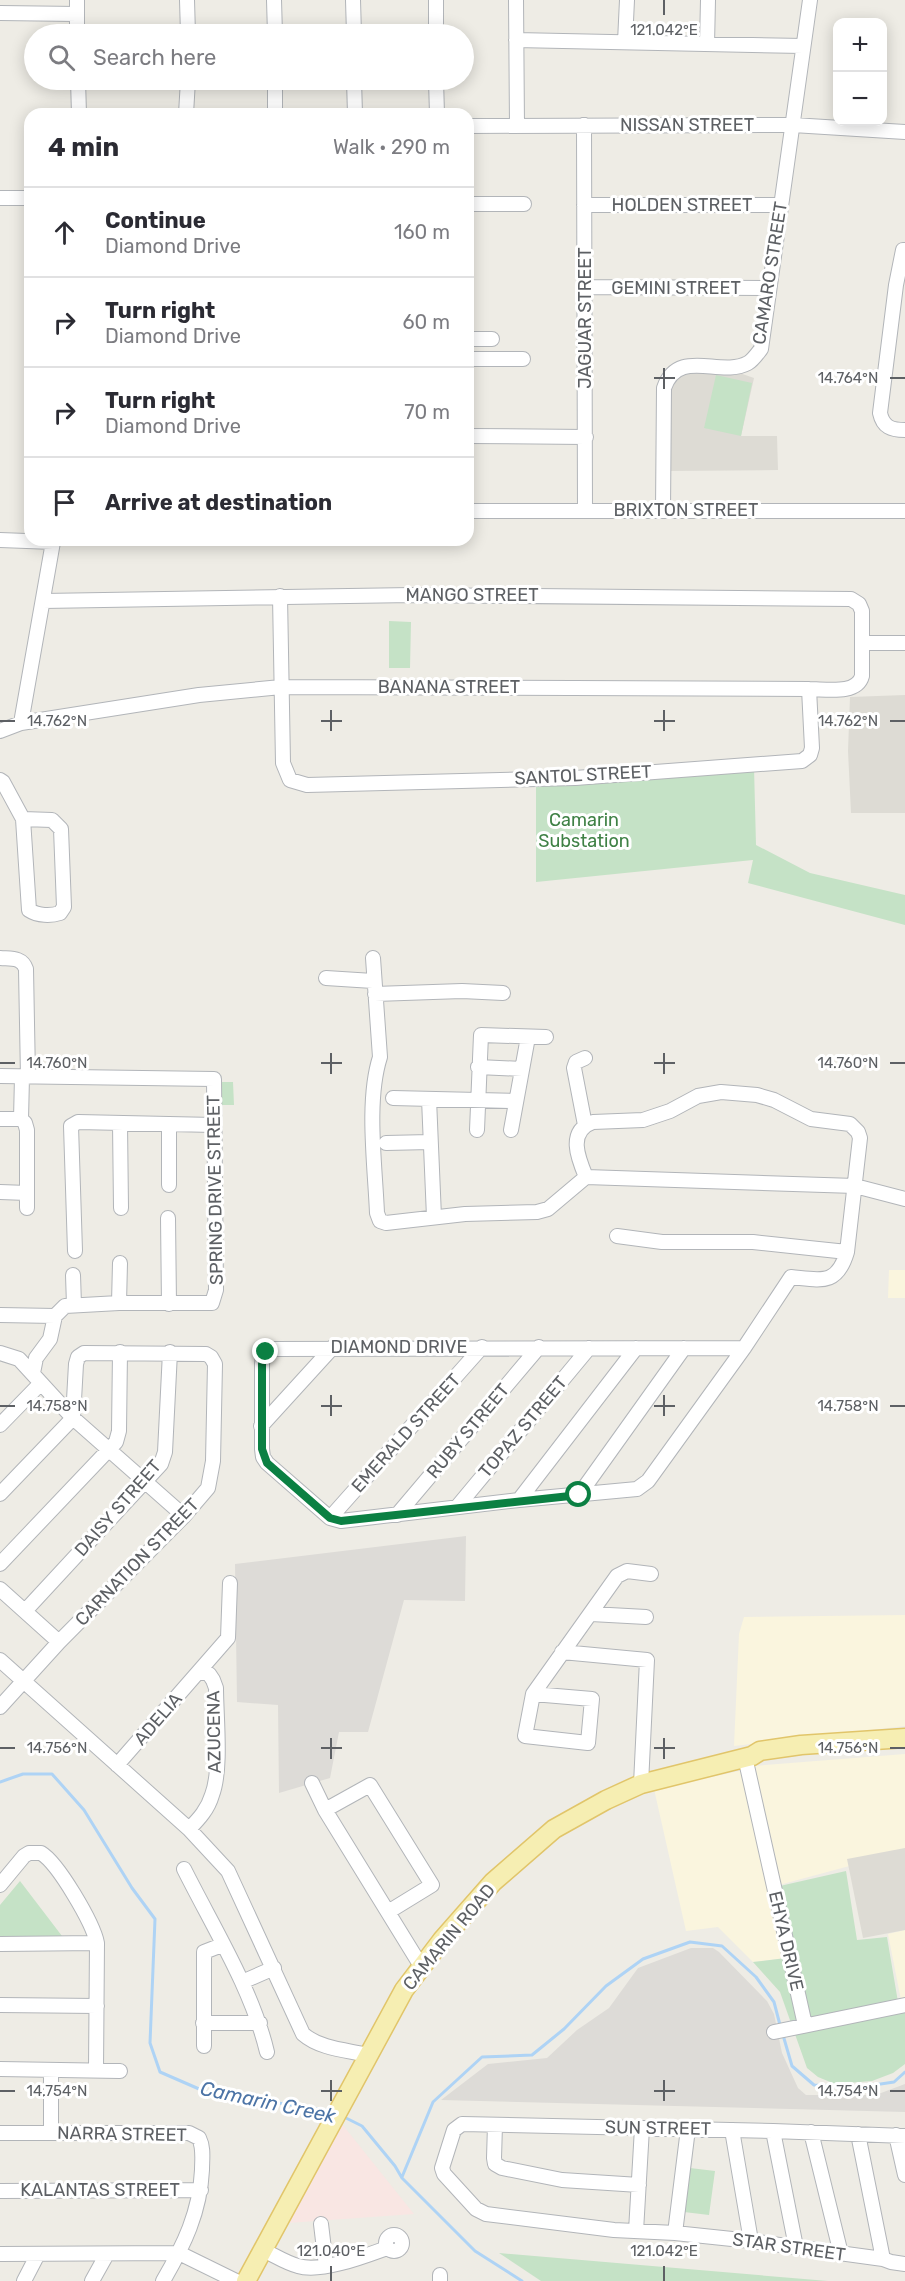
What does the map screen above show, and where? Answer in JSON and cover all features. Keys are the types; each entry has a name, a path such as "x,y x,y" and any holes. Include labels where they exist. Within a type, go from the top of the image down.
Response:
{"main road":[{"name":"CAMARIN ROAD","path":"246,2281 404,1990 421,1966 493,1882 541,1839 575,1815 641,1784 760,1751 801,1745 905,1739"}],"street":[{"path":"187,0 188,24"},
{"path":"274,0 275,24"},
{"path":"353,0 354,24"},
{"path":"436,0 436,24"},
{"path":"516,0 517,126"},
{"path":"626,42 627,0"},
{"path":"707,44 708,0"},
{"name":"CAMARO STREET","path":"663,510 664,388 668,378 675,370 687,366 736,367 754,358 761,349 810,0"},
{"path":"0,13 77,7 77,24"},
{"path":"516,40 803,46"},
{"path":"78,90 78,108"},
{"path":"186,108 187,90"},
{"path":"275,90 275,108"},
{"path":"354,90 355,108"},
{"path":"436,90 437,108"},
{"name":"JAGUAR STREET","path":"584,125 585,510"},
{"name":"NISSAN STREET","path":"474,126 793,125 905,132"},
{"path":"0,198 24,198"},
{"path":"474,204 524,204"},
{"name":"HOLDEN STREET","path":"585,205 780,205"},
{"path":"905,250 903,250 896,285 880,413 882,422 888,428 905,430"},
{"name":"GEMINI STREET","path":"585,287 768,288"},
{"path":"474,339 492,339"},
{"path":"474,359 523,359"},
{"path":"474,436 586,437"},
{"name":"BRIXTON STREET","path":"474,511 905,511"},
{"path":"0,540 24,541"},
{"path":"21,723 52,546"},
{"name":"MANGO STREET","path":"43,601 412,595 851,599 860,604 862,608 862,643"},
{"path":"280,596 281,687"},
{"path":"862,643 905,643"},
{"name":"BANANA STREET","path":"0,731 21,723 199,695 281,687 850,688 857,686 862,676 862,643"},
{"name":"SANTOL STREET","path":"281,687 283,763 290,780 307,785 576,778 802,760 810,755 812,748 809,689"},
{"path":"0,780 23,819 29,910 35,914 60,914 64,907 61,829 52,820 23,819"},
{"path":"0,958 20,960 26,969 25,1077 21,1119"},
{"path":"373,958 380,1057 375,1072 373,1100 377,1213 380,1221 386,1223 465,1214 537,1212 548,1209 586,1177 855,1186 905,1199"},
{"path":"326,978 374,987 502,993"},
{"path":"477,1130 476,1100 481,1035 546,1037"},
{"path":"511,1130 528,1037"},
{"path":"585,1058 576,1062 574,1068 585,1125"},
{"path":"478,1067 522,1069"},
{"name":"SPRING DRIVE STREET","path":"0,1076 214,1079 215,1299 212,1303 206,1304 74,1305"},
{"path":"330,1518 341,1521 519,1500 631,1491 643,1486 744,1348 791,1278 825,1280 835,1275 843,1264 847,1252 860,1138 855,1127 811,1119 774,1100 757,1095 709,1093 670,1111 643,1120 593,1122 585,1125 580,1129 576,1147 578,1159 586,1177"},
{"path":"393,1098 515,1101"},
{"path":"429,1099 434,1217"},
{"path":"0,1119 21,1119 25,1123 27,1130 27,1208"},
{"path":"75,1251 71,1126 78,1122 214,1125"},
{"path":"120,1123 121,1208"},
{"path":"169,1124 169,1185"},
{"path":"386,1143 430,1142"},
{"path":"0,1192 27,1192"},
{"path":"168,1218 169,1304"},
{"path":"617,1236 662,1242 753,1242 847,1252"},
{"path":"119,1303 120,1263"},
{"path":"1,1422 37,1378 36,1358 50,1339 56,1316 65,1306 74,1305 73,1275"},
{"path":"0,1315 56,1316"},
{"name":"DIAMOND DRIVE","path":"330,1518 267,1463 262,1449 262,1364 266,1352 278,1347 744,1348"},
{"path":"261,1426 333,1347"},
{"name":"EMERALD STREET","path":"330,1518 482,1347"},
{"name":"RUBY STREET","path":"397,1515 539,1347"},
{"name":"TOPAZ STREET","path":"457,1507 589,1347"},
{"path":"519,1500 636,1347"},
{"path":"579,1495 684,1347"},
{"path":"0,1564 116,1442 119,1431 120,1352"},
{"path":"0,1494 74,1418 78,1358 84,1353 170,1352"},
{"name":"CARNATION STREET","path":"0,1707 59,1642 184,1516 208,1488 211,1478 215,1364 206,1353 170,1352"},
{"name":"DAISY STREET","path":"25,1611 161,1464 165,1452 170,1352"},
{"path":"0,1353 19,1359 74,1418 184,1516"},
{"path":"533,1694 592,1699 588,1743 525,1736 533,1694 617,1576 627,1571 651,1574"},
{"name":"ADELIA","path":"117,1765 228,1638 230,1583"},
{"path":"0,1589 59,1642"},
{"path":"591,1614 646,1617"},
{"path":"562,1652 647,1660 641,1784"},
{"path":"0,1660 189,1829 228,1871 303,2034 322,2045 368,2055"},
{"name":"AZUCENA","path":"189,1829 206,1810 213,1793 216,1767 216,1688 209,1674 199,1672"},
{"name":"EHYA DRIVE","path":"748,1756 800,2026"},
{"path":"312,1783 325,1809 421,1966"},
{"path":"325,1809 370,1785 432,1885 388,1912"},
{"path":"0,1885 24,1856 29,1853 41,1853 52,1862 88,1919 97,1943 96,2070"},
{"path":"184,1869 242,1982 260,2023 267,2052"},
{"path":"0,1944 97,1943"},
{"path":"204,2046 204,1952 222,1945"},
{"path":"242,1982 274,1968"},
{"path":"0,2005 97,2006"},
{"path":"774,2032 905,2005"},
{"path":"203,2023 260,2023"},
{"path":"0,2069 120,2071"},
{"path":"51,2070 51,2133"},
{"path":"495,2125 494,2158 495,2164 501,2168 562,2180 639,2185"},
{"name":"SUN STREET","path":"442,2168 454,2130 458,2126 688,2129 901,2136"},
{"path":"636,2231 642,2128"},
{"path":"675,2233 688,2129"},
{"path":"732,2130 751,2241"},
{"path":"773,2131 796,2247"},
{"path":"811,2132 841,2254"},
{"name":"NARRA STREET","path":"0,2133 195,2134 202,2148 201,2190 190,2231 163,2281"},
{"path":"858,2134 883,2259"},
{"path":"901,2136 905,2175"},
{"name":"STAR STREET","path":"442,2168 444,2174 476,2209 486,2214 751,2241 905,2264"},
{"name":"KALANTAS STREET","path":"0,2191 201,2190"},
{"path":"321,2224 326,2266"},
{"path":"263,2250 298,2266 326,2266 387,2248"},
{"path":"0,2254 179,2253 236,2281"},
{"path":"24,2281 38,2254"},
{"path":"92,2281 107,2254"}],"shaded area":[{"path":"679,370 731,370 754,378 741,436 777,436 778,470 667,471 667,387"},
{"path":"905,695 905,813 851,813 848,751 850,697"},
{"path":"889,1270 905,1270 905,1298 888,1298"},
{"path":"466,1536 465,1601 404,1600 368,1732 339,1732 330,1778 279,1793 278,1705 237,1702 235,1564"},
{"path":"905,1615 905,1726 734,1746 739,1634 744,1617"},
{"path":"905,1754 905,1851 779,1885 754,1766"},
{"path":"744,1770 786,1958 753,1962 718,1927 686,1931 654,1789"},
{"path":"905,1848 905,1930 863,1938 847,1859"},
{"path":"905,1930 905,1999 901,2000 888,1934"},
{"path":"691,1948 713,1948 719,1952 767,2001 774,2014 782,2053 798,2088 806,2095 865,2095 881,2093 905,2084 905,2112 441,2100 488,2064 547,2058 577,2030 609,2008 638,1968"},
{"path":"342,2124 414,2214 288,2223"}],"green space":[{"path":"716,375 752,383 741,436 704,428"},
{"path":"389,621 411,622 410,668 389,668"},
{"name":"Camarin Substation","path":"754,767 756,845 810,873 905,895 905,925 748,883 753,860 536,882 536,787"},
{"path":"218,1082 233,1082 234,1105 217,1105"},
{"path":"846,1871 857,1940 887,1937 898,2002 905,2001 905,2064 893,2073 872,2081 835,2084 818,2077 807,2068 780,1992 753,1962 786,1958 771,1888"},
{"path":"20,1881 62,1936 0,1936 0,1905"},
{"path":"690,2168 715,2171 709,2215 684,2212"},
{"path":"499,2253 828,2281 541,2281"}],"waterway":[{"name":"Camarin Creek","path":"0,1782 23,1774 52,1774 84,1810 132,1888 155,1919 150,2043 160,2072 206,2092 330,2111"},
{"name":"Camarin Creek","path":"402,2177 433,2102 482,2057 532,2055 564,2029 606,1986 643,1959 690,1942 722,1946 756,1977 774,2002 780,2025"},
{"name":"Camarin Creek","path":"783,2035 792,2066 814,2085 854,2088 894,2082 905,2072"},
{"path":"342,2116 362,2126 402,2178 475,2251 522,2281"}],"route":[{"path":"266,1352 262,1364 263,1457 330,1518 341,1521 579,1495"}]}
